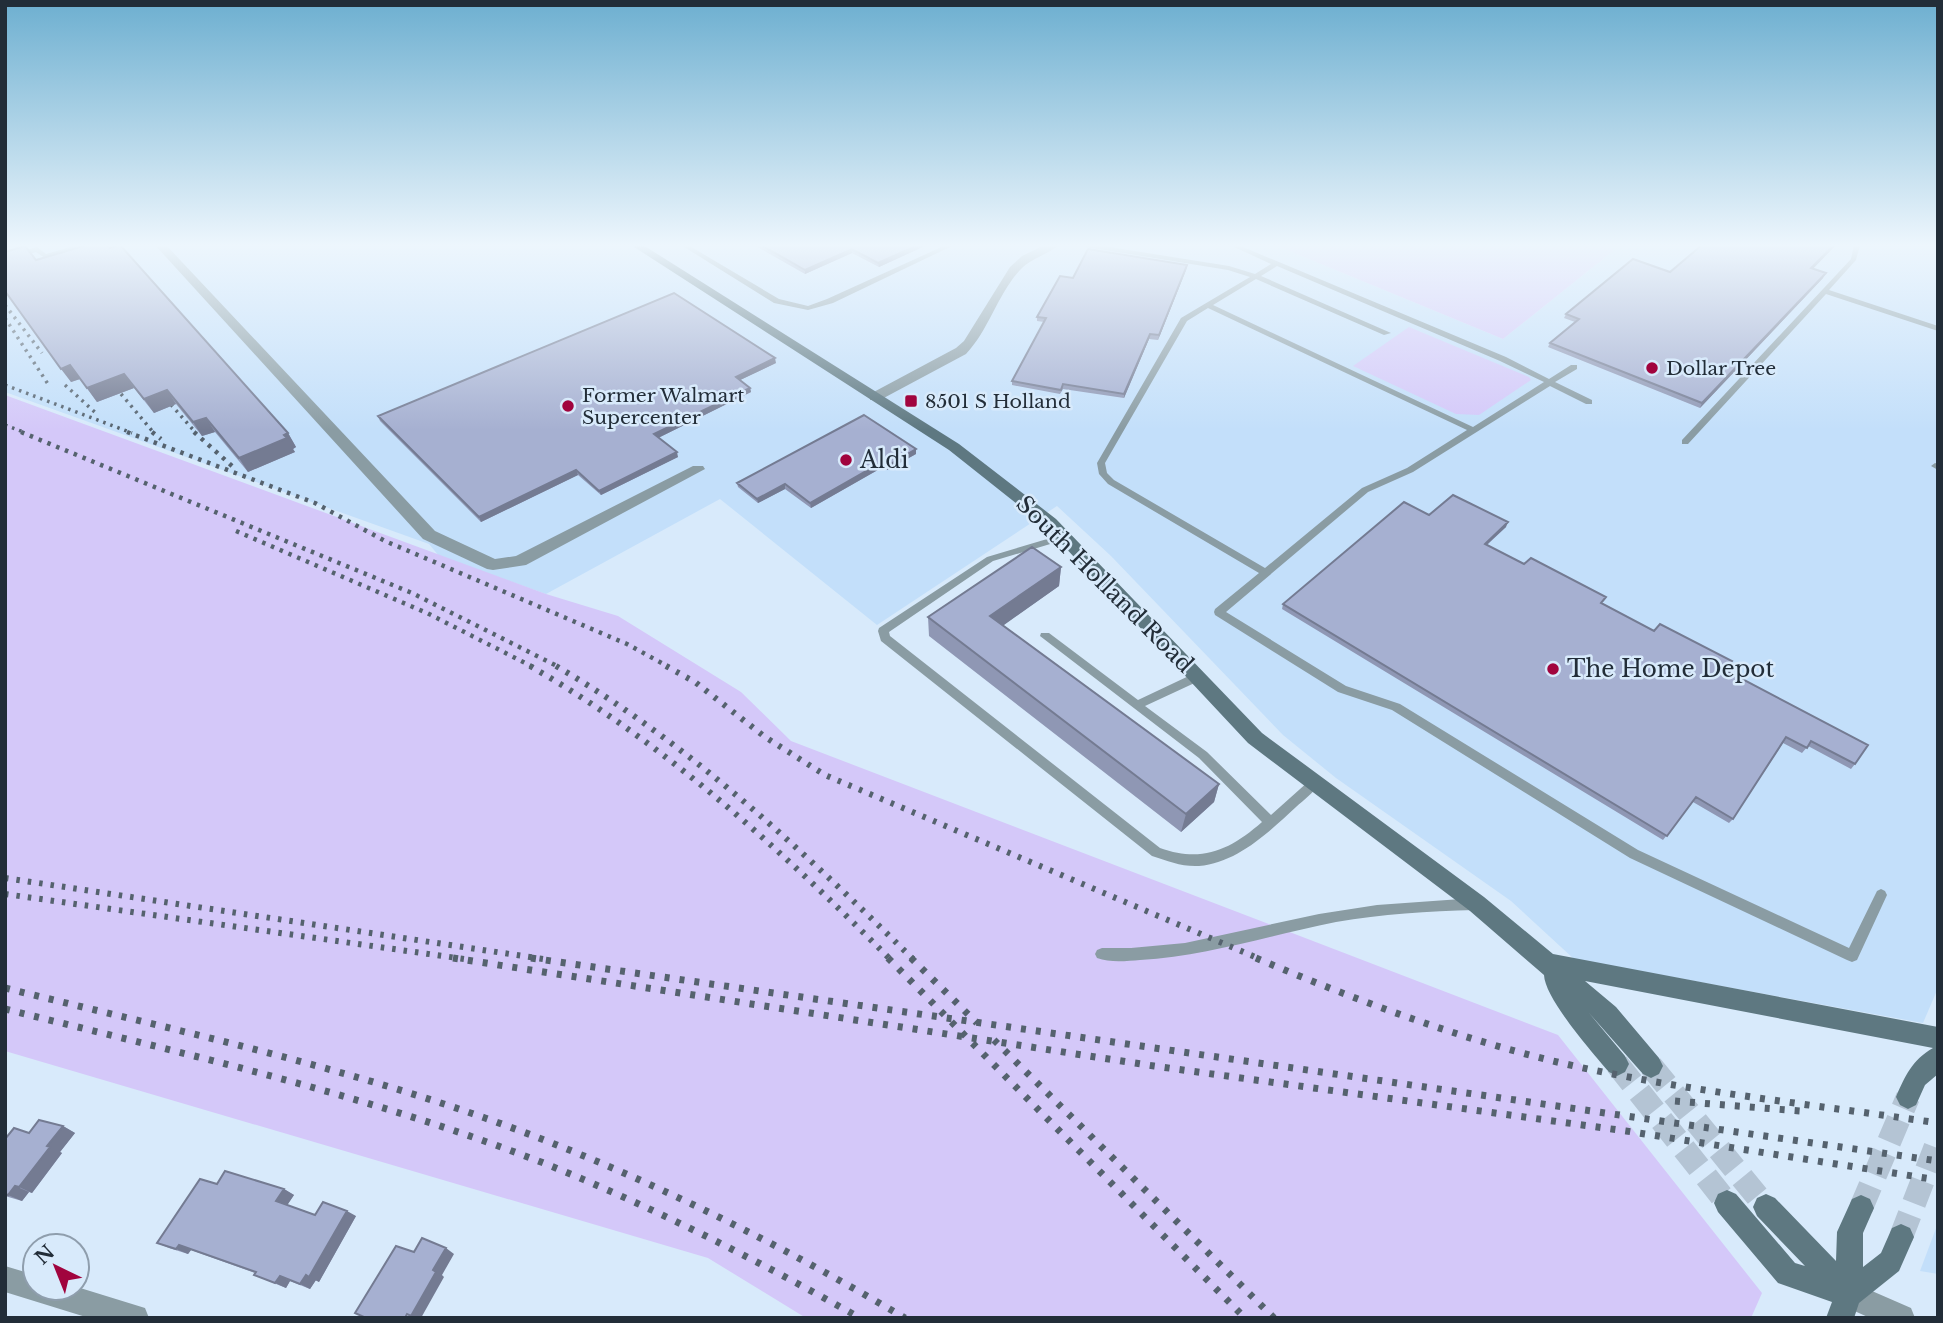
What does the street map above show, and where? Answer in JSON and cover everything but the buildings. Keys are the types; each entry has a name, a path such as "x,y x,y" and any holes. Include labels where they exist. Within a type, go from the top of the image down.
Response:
{"main road":[{"name":"South Holland Road","path":"733,307 991,473 1064,537 1255,738 1313,784 1478,904 1608,1015 1651,1066"},
{"name":"South Holland Road","path":"1544,963 1582,1023 1617,1064"},
{"path":"1544,963 1938,1038"},
{"path":"1908,1097 1916,1077 1938,1058"},
{"path":"1727,1203 1787,1275 1845,1306"},
{"path":"1766,1208 1845,1306"},
{"path":"1845,1306 1850,1232 1861,1208"},
{"path":"1845,1306 1890,1262 1901,1237"}],"street":[{"path":"217,307 429,535 493,565 520,561 698,469"},
{"path":"875,397 961,351 969,344 991,307"},
{"path":"5,1279 135,1318"},
{"path":"1845,1306 1901,1318"}],"lane":[{"path":"1204,307 1184,320 1101,463 1102,474 1266,573"},
{"path":"1211,307 1473,430"},
{"path":"1326,307 1387,333"},
{"path":"1380,307 1503,359 1589,402"},
{"path":"1685,442 1810,307"},
{"path":"1872,307 1938,329"},
{"path":"1574,367 1409,470 1365,490 1219,612 1342,689 1396,706 1634,854 1852,956 1881,895"},
{"path":"1064,537 990,559 883,631 885,638 1156,852 1172,860 1205,862 1230,853 1313,784"},
{"path":"1045,636 1203,755 1270,822"},
{"path":"1137,705 1197,677"},
{"path":"1102,954 1138,956 1180,952 1377,910 1478,904"}],"shaded area":[{"path":"5,307 1425,307 1503,339 1543,307 1938,307 1938,988 1923,1023 1574,959 1511,901 1336,778 1283,735 1111,556 1057,506 877,625 720,499 546,594 439,556 429,544 5,392"},
{"path":"1425,307 1543,307 1503,339"},
{"path":"1409,327 1531,380 1479,415 1456,414 1353,366"},
{"path":"5,395 546,594 618,616 741,692 791,741 1558,1035 1762,1293 1751,1318 806,1318 708,1258 5,1051"},
{"path":"1938,1223 1938,1274 1920,1271"}],"tunnel":[{"path":"1617,1064 1727,1203"},
{"path":"1651,1066 1766,1207"},
{"path":"1861,1208 1908,1097"},
{"path":"1901,1237 1938,1141"}],"railway":[{"path":"6,307 42,353"},
{"path":"5,318 48,384"},
{"path":"5,385 132,433"},
{"path":"65,385 98,415"},
{"path":"121,394 154,433"},
{"path":"166,399 196,433"},
{"path":"5,425 26,433"},
{"path":"21,432 412,593 559,667"},
{"path":"127,432 315,503 385,541 627,644 669,667"},
{"path":"152,432 161,439"},
{"path":"194,432 232,466"},
{"path":"236,531 427,613 533,667"},
{"path":"530,666 628,729 720,800 890,959"},
{"path":"556,666 653,730 744,801 913,959"},
{"path":"666,666 695,682 765,737 825,775 1260,959"},
{"path":"5,878 543,959"},
{"path":"5,894 464,959"},
{"path":"453,958 966,1037"},
{"path":"531,958 948,1018"},
{"path":"888,958 948,1018"},
{"path":"911,958 976,1022"},
{"path":"1256,958 1431,1025 1567,1064 1694,1088 1938,1123"},
{"path":"5,988 307,1063 426,1098 540,1138 700,1208 804,1261 905,1318"},
{"path":"5,1009 276,1077 476,1138 541,1162 663,1215 860,1318"},
{"path":"948,1018 976,1022"},
{"path":"948,1018 966,1037"},
{"path":"976,1022 1938,1161"},
{"path":"966,1037 996,1042"},
{"path":"966,1037 1245,1318"},
{"path":"996,1042 1626,1131 1938,1180"},
{"path":"996,1042 1274,1318"},
{"path":"1675,1101 1800,1111"}],"place":[{"name":"Dollar Tree","path":"1652,368"},
{"name":"8501 S Holland","path":"911,401"},
{"name":"Former Walmart Supercenter","path":"568,406"},
{"name":"Aldi","path":"846,460"},
{"name":"The Home Depot","path":"1553,669"}]}
